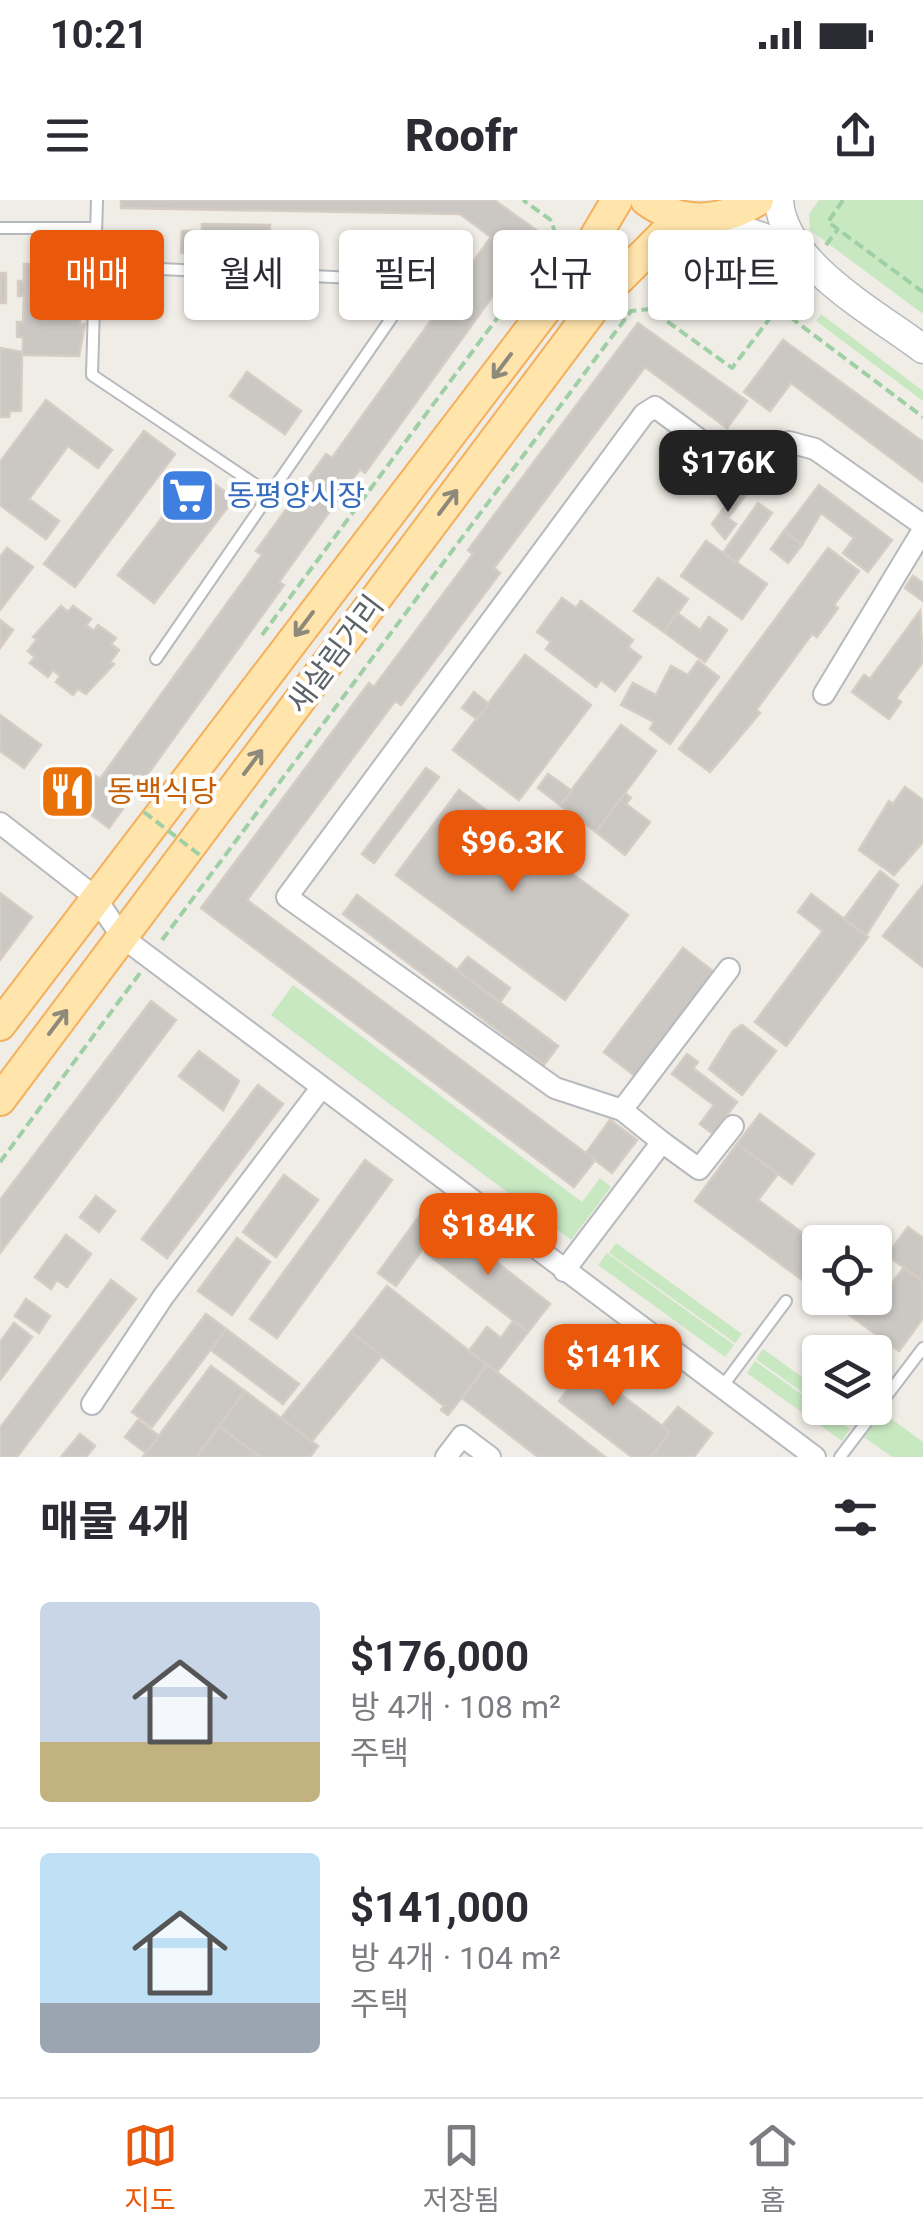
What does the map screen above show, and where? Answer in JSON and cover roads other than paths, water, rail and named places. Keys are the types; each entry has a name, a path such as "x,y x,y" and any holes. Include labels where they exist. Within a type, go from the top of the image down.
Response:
{"main road":[{"name":"새살림거리","path":"0,1025 575,272 616,200"},
{"path":"646,200 738,230"},
{"name":"새살림거리","path":"0,1100 606,293 696,218 739,212 758,200"},
{"path":"779,200 787,230"},
{"path":"814,267 923,349"}],"street":[{"path":"733,1126 699,1169 622,1110 555,1088 287,897 644,414 655,407 745,473 790,442 814,448 923,528 824,694"},
{"path":"0,823 95,898 122,937 815,1457"},
{"path":"622,1110 728,968"},
{"path":"92,1404 163,1297 321,1088"},
{"path":"564,1271 662,1142"},
{"path":"446,1457 462,1436 490,1457"}],"lane":[{"path":"0,228 96,228 97,200"},
{"path":"156,659 417,281 164,269"},
{"path":"95,320 92,375 271,494"},
{"path":"722,1388 786,1300"},
{"path":"840,1457 923,1348"}],"place":[{"name":"동평양시장","path":"188,495"},
{"name":"동백식당","path":"68,791"}]}
